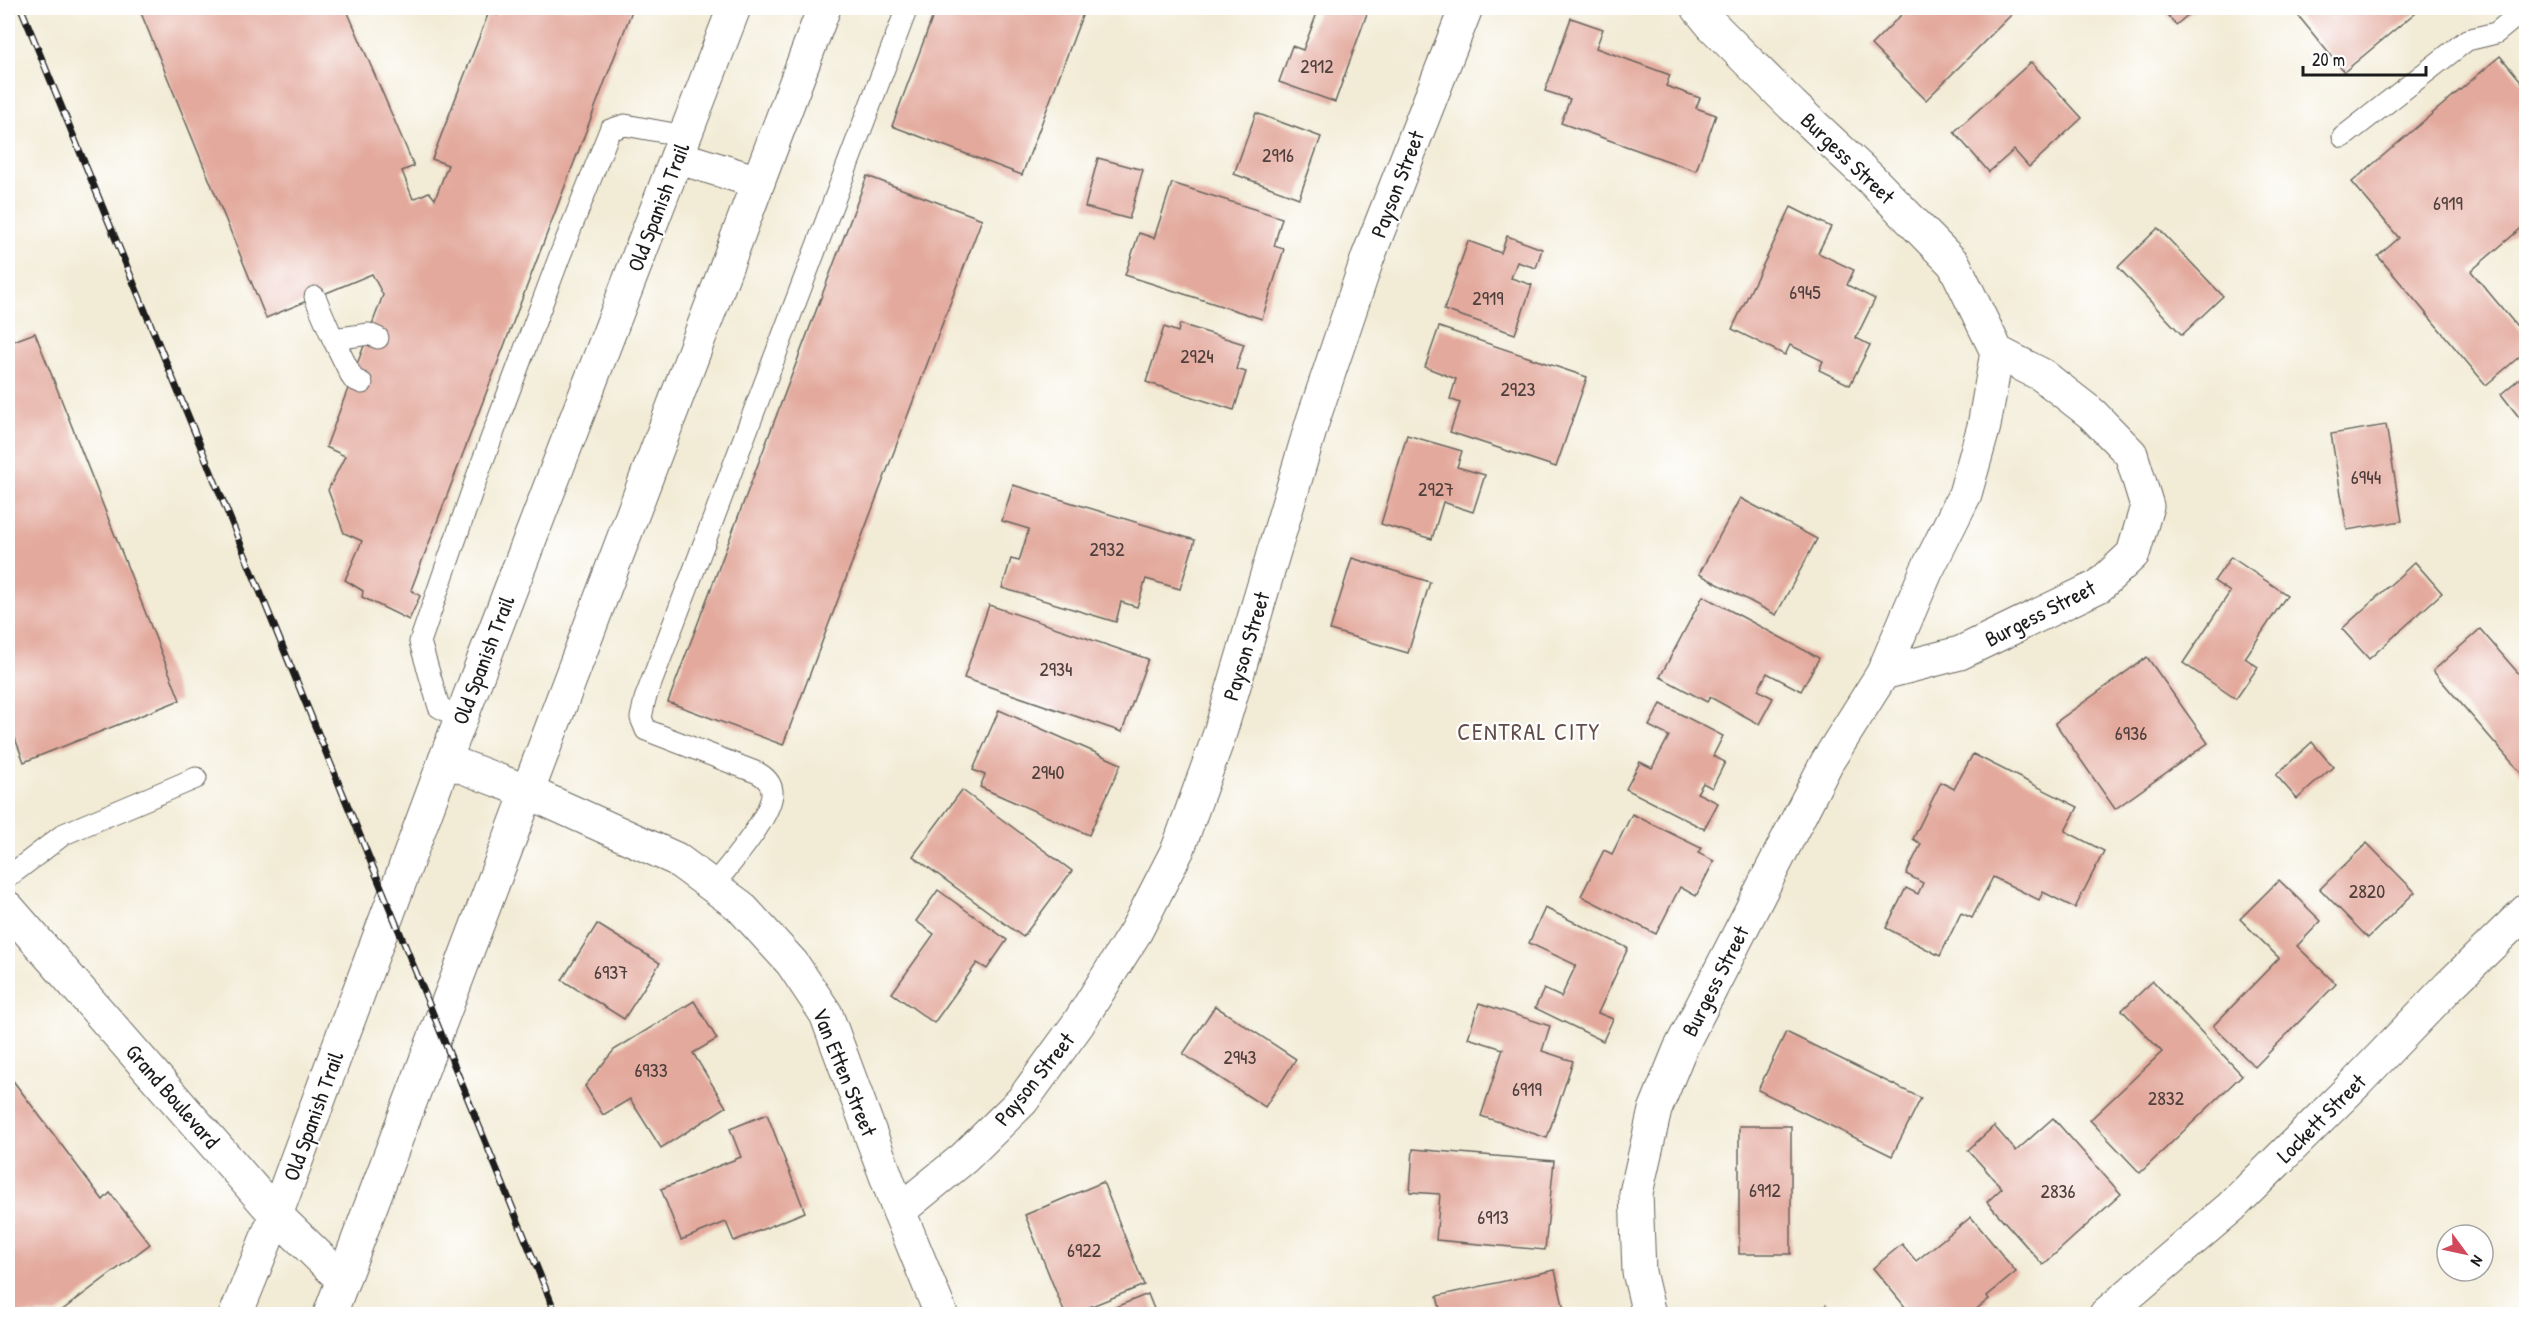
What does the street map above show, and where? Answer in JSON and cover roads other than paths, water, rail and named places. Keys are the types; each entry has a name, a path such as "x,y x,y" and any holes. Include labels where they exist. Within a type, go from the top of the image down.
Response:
{"street":[{"name":"Old Spanish Trail","path":"236,1314 276,1215 445,760 734,8"},
{"path":"330,1314 824,8"},
{"name":"Payson Street","path":"899,1211 964,1158 1022,1101 1078,1024 1136,931 1178,849 1219,736 1313,420 1368,257 1466,8"},
{"name":"Burgess Street","path":"1649,1314 1639,1272 1636,1193 1655,1110 1680,1049 1827,762 1883,673 1926,572 1965,494 1984,426 1997,352 1954,264 1870,178 1760,73 1698,8"},
{"path":"681,146 758,182"},
{"name":"Burgess Street","path":"1883,673 1960,653 2099,586 2133,554 2147,506 2131,454 2092,414 2042,375 1997,352"},
{"name":"Van Etten Street","path":"445,760 528,792 676,859 740,906 792,963 826,1014 899,1211 941,1314"},
{"name":"Grand Boulevard","path":"8,908 276,1215 343,1280"},
{"name":"Lockett Street","path":"2106,1314 2231,1207 2526,911"}],"lane":[{"path":"713,886 768,812 772,790 767,779 758,773 646,730 641,718 643,708 907,8"},
{"path":"2343,137 2468,40 2496,33 2526,8"},
{"path":"461,719 439,707 420,642 506,390 610,130 625,125 681,146"},
{"path":"315,297 353,379 362,383"},
{"path":"333,339 369,334 378,338"},
{"path":"8,877 64,834 196,778"}],"railway":[{"path":"21,8 556,1314"}],"district":[{"name":"CENTRAL CITY","path":"1529,732"}]}
